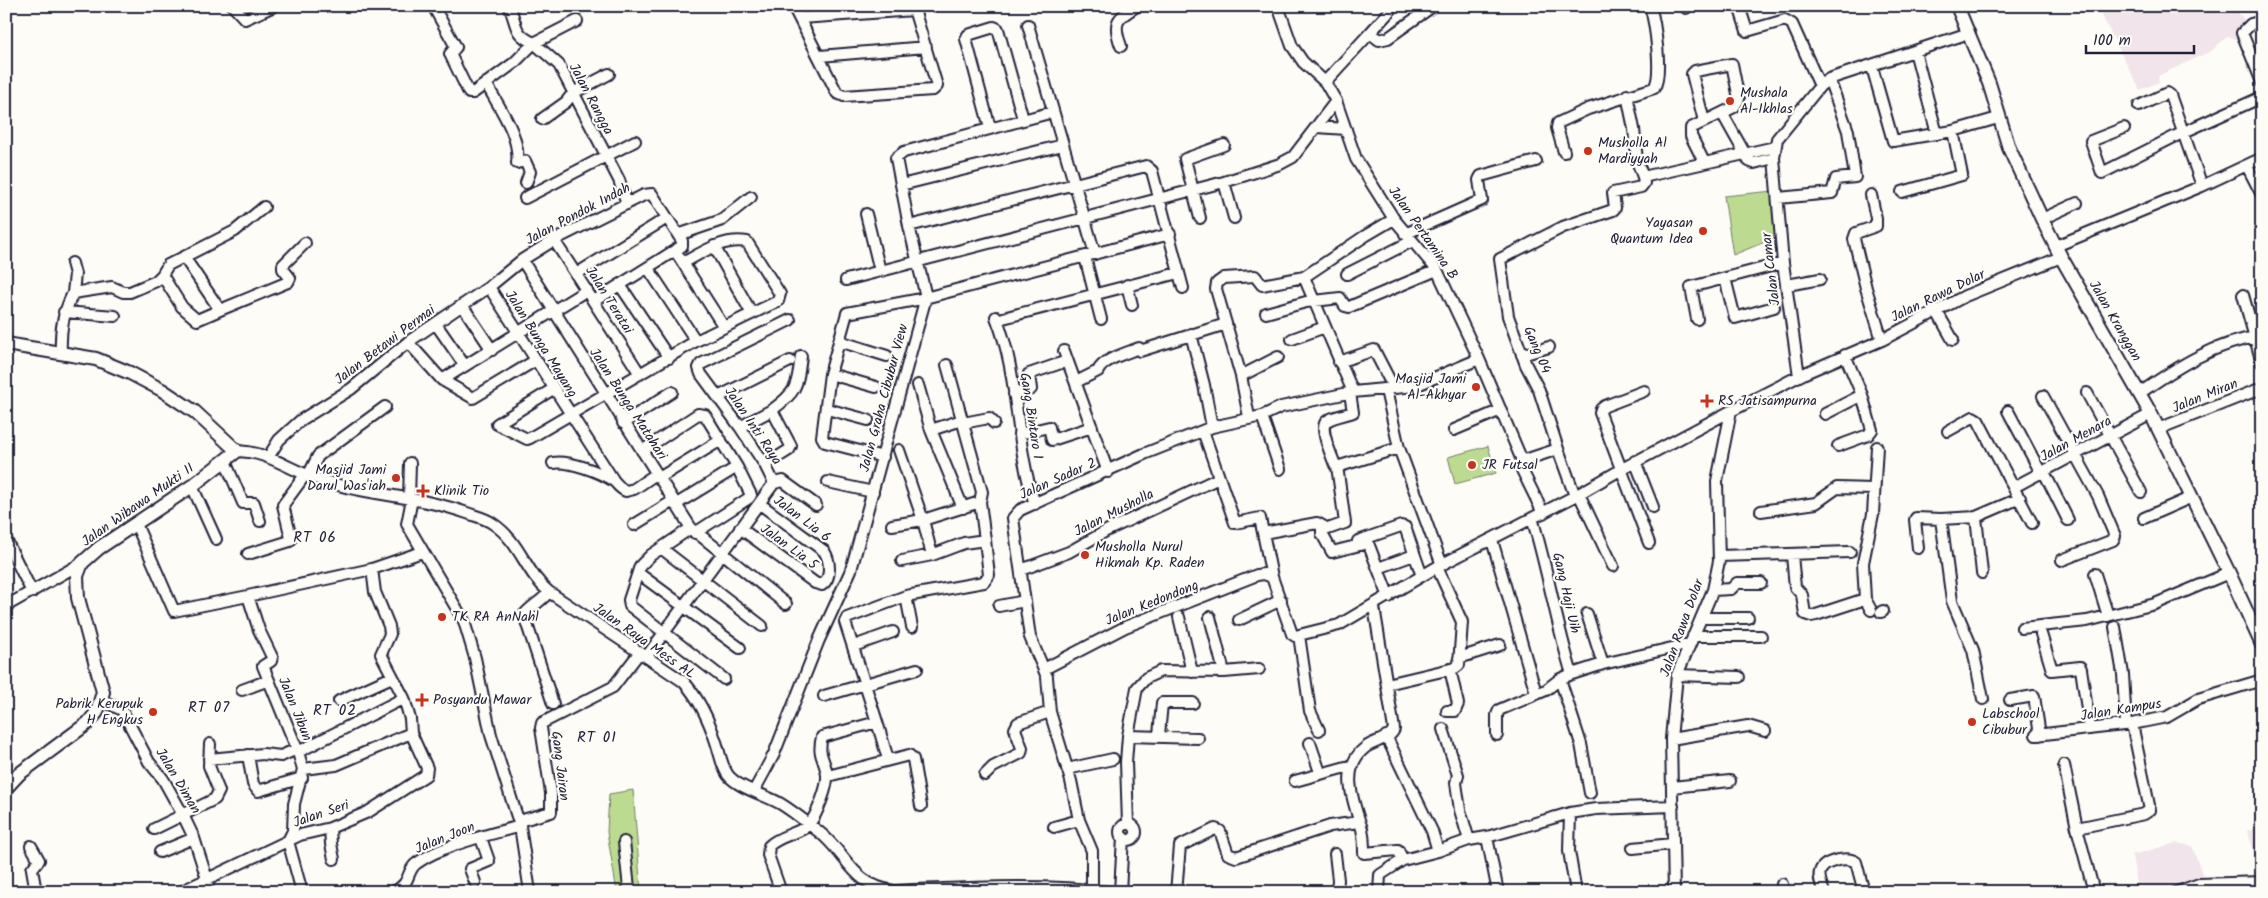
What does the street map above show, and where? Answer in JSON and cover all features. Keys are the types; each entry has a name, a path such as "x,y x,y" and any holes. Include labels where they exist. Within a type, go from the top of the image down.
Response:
{"main road":[{"name":"Jalan Kranggan","path":"1957,6 1989,83 2008,148 2058,252 2151,414 2262,645"},
{"path":"6,344 96,359 130,373 162,390 195,412 237,451"},
{"name":"Jalan Wibawa Mukti II","path":"101,700 103,692 78,598 77,576 82,563 94,551 192,486 237,451"},
{"path":"6,788 19,774 88,723 97,712 101,700"}],"street":[{"path":"233,6 245,20 274,6"},
{"path":"433,6 454,40 456,47 450,54 469,93 473,93 514,63 534,43 577,20"},
{"name":"Jalan Rangga","path":"509,6 515,29 524,39 534,43 558,65 619,180 627,204"},
{"path":"794,6 840,95 933,90 937,86 913,8 801,18"},
{"path":"1121,46 1117,34 1117,23 1120,16 1137,6"},
{"name":"Jalan Pertamina B","path":"1278,6 1292,46 1302,62 1325,82 1336,101 1356,159 1394,219 1437,270 1479,358 1521,458 1525,460"},
{"path":"1370,33 1379,40 1388,38 1433,6"},
{"path":"1564,152 1557,128 1558,122 1627,95 1654,88 1657,83 1657,54 1650,6"},
{"path":"1738,6 1748,31 1785,20 1792,24 1820,86"},
{"path":"1325,82 1389,12"},
{"path":"2262,20 2251,24 2242,33 2262,82"},
{"path":"1028,25 1084,218 1101,320"},
{"path":"990,128 966,39 968,35 994,27 998,29 1023,120"},
{"name":"Jalan Camar","path":"1799,376 1787,285 1777,240 1778,198 1774,158 1775,146 1783,130 1820,86 1830,79 1969,33"},
{"path":"820,56 926,47"},
{"path":"1916,55 1937,134"},
{"path":"1704,121 1692,74 1695,71 1732,64 1739,99 1734,107 1691,128 1690,132 1704,162"},
{"path":"1872,67 1893,142 1953,131 1998,118"},
{"path":"542,119 561,106 573,93 608,74"},
{"path":"1778,198 1832,193 1836,180 1855,176 1848,131 1830,79"},
{"path":"486,83 510,128 518,152 517,163 525,161 530,172 526,183"},
{"path":"2139,106 2169,93 2202,186"},
{"path":"1627,95 1634,129 1636,161 1643,177 1775,146"},
{"path":"2124,128 2091,141 2102,173 2184,132 2262,97"},
{"path":"846,280 1224,182 1287,161 1300,151 1336,101"},
{"name":"Jalan Graha Cibubur View","path":"754,790 774,754 819,640 847,581 929,297 909,226 896,158 900,154 1053,112"},
{"path":"1722,112 1749,161 1754,164 1774,158"},
{"path":"1317,127 1346,128"},
{"path":"1902,192 1962,176 1953,131"},
{"path":"525,198 635,141"},
{"path":"901,185 1063,145"},
{"path":"1200,218 1191,190 1185,159 1224,145"},
{"name":"Jalan Rawa Dolar","path":"1674,892 1671,739 1677,675 1713,590 1719,559 1717,481 1731,411 1799,376 1882,340 1965,296 2262,158"},
{"path":"1346,274 1408,237 1482,200 1479,180 1481,176 1536,161"},
{"path":"909,226 1146,166 1152,171 1183,288"},
{"path":"2248,166 2262,195"},
{"name":"Gang 04","path":"1558,449 1540,390 1522,356 1508,316 1500,259 1563,227 1613,210 1615,208 1613,193 1641,187 1644,183 1643,177"},
{"path":"1224,182 1234,218"},
{"name":"Jalan Pondok Indah","path":"522,260 554,240 648,194 654,196 668,218"},
{"path":"1871,195 1876,226 1856,233 1854,239 1866,288 1882,340"},
{"path":"678,235 722,220 751,197"},
{"path":"2042,219 2077,203"},
{"path":"73,293 112,287 123,292 130,292 156,281 168,265 235,231 264,207"},
{"path":"866,214 880,271"},
{"path":"576,274 668,218 682,244 676,252 594,301"},
{"path":"1249,418 1241,376 1216,289 1218,283 1224,278 1254,276 1262,285 1304,277 1364,236 1394,219"},
{"path":"883,457 825,442 822,437 830,374 847,313 929,297 1170,234"},
{"name":"Jalan Teratai","path":"554,240 640,374"},
{"path":"553,389 497,424 527,439 570,416 696,341 778,301 780,294 747,242 739,240 714,246 683,263"},
{"path":"162,275 182,307 197,320 288,282 290,278 283,265 305,243"},
{"path":"714,246 752,314"},
{"path":"676,252 724,327"},
{"path":"184,257 220,310"},
{"name":"Jalan Betawi Permai","path":"269,456 279,440 301,420 351,389 408,342 489,287 522,260"},
{"name":"Jalan Bunga Matahari","path":"522,260 623,423 693,530 786,604"},
{"path":"61,352 60,330 64,312 73,293 75,274 72,263"},
{"path":"1697,319 1691,287 1783,263"},
{"path":"648,268 696,341"},
{"path":"1266,313 1340,298 1343,299 1345,306 1349,307 1437,270"},
{"path":"1095,293 1178,273"},
{"path":"1304,277 1351,393 1354,412 1327,420 1324,424 1323,430 1335,465 1338,466 1340,493 1346,521 1325,528 1322,534 1332,552 1368,543 1389,597"},
{"path":"1724,278 1735,318 1774,307"},
{"path":"1787,285 1820,279"},
{"path":"620,285 669,358"},
{"path":"1127,285 1132,305"},
{"name":"Jalan Bunga Mayang","path":"489,287 570,416 614,481"},
{"path":"442,380 587,290"},
{"name":"Gang Bintaro 1","path":"1035,504 1024,465 1000,317 1095,293"},
{"path":"2243,295 2258,337 2262,363"},
{"path":"462,306 492,350"},
{"path":"1936,310 1953,340"},
{"path":"64,312 115,316"},
{"name":"Jalan Inti Raya","path":"644,654 663,634 774,483 765,465 740,427 700,374 700,366 790,320"},
{"path":"436,324 465,366"},
{"path":"1076,382 1098,371 1099,367 1111,360 1139,348 1140,351 1226,324"},
{"path":"1292,339 1325,327"},
{"path":"1191,334 1204,385 1208,429 1219,478 1235,523 1260,518 1272,577 1292,634 1299,635 1340,625 1439,566 1577,495 1635,461 1731,411"},
{"path":"2140,393 2179,366 2203,354 2258,337"},
{"path":"838,341 887,356"},
{"path":"408,342 442,380 472,398 536,360"},
{"path":"1522,356 1548,347"},
{"path":"1339,362 1374,350 1389,379"},
{"path":"1838,446 1871,433 1872,426 1862,395 1845,355"},
{"path":"740,427 772,410 791,396 797,383 802,356"},
{"path":"1014,394 1031,389 1030,374 1065,356 1108,472"},
{"path":"1241,376 1278,357"},
{"name":"Jalan Sadar 2","path":"1092,889 1092,851 1079,820 1067,769 1050,712 1044,668 1030,637 1013,518 1020,510 1108,472 1144,454 1208,429 1262,416 1281,408 1351,393 1415,386 1479,358"},
{"path":"718,397 790,361"},
{"path":"888,760 866,684 845,622 848,618 906,596 984,582 989,575 980,502 982,492 948,365"},
{"path":"830,374 876,387"},
{"path":"918,385 931,430 962,508"},
{"name":"Jalan Miran","path":"2158,430 2262,388"},
{"path":"1386,390 1399,448 1439,566 1462,622 1458,666 1387,684"},
{"path":"1644,391 1605,406 1600,412 1649,543"},
{"path":"623,423 672,392"},
{"path":"2087,393 2141,492"},
{"path":"1826,414 1862,395"},
{"path":"2043,396 2102,504 2115,536 2113,540 2062,560"},
{"path":"248,554 290,540 282,505 306,475 318,456 385,407"},
{"path":"826,409 868,420"},
{"path":"765,465 789,450 791,446 772,410"},
{"path":"1454,430 1501,410"},
{"path":"2008,411 2068,520"},
{"path":"642,451 701,414 705,415 737,466 750,491 750,497 661,548 640,566 628,600 630,606 663,634 724,679"},
{"name":"Jalan Menara","path":"2014,488 2151,414"},
{"path":"1262,416 1280,469"},
{"path":"931,430 963,421 989,418 994,423"},
{"path":"1948,431 1976,418 2032,523"},
{"path":"1019,434 1049,427 1052,440 1092,427"},
{"path":"553,463 563,462 575,465 614,481 622,490 630,491 721,440"},
{"path":"1877,447 1873,514 1863,563 1866,599 1878,611"},
{"path":"1338,466 1399,448"},
{"path":"1543,513 1522,470 1525,460 1558,449 1577,495 1614,566"},
{"path":"899,450 923,520 932,554"},
{"name":"Jalan Raya Mess AL","path":"237,451 269,456 306,475 348,488 442,504 491,522 512,540 533,576 549,592 684,682 694,693 703,709 728,776 738,784 782,805 809,824 822,834 861,879 881,890 1092,889 1111,892"},
{"path":"225,461 243,503 254,503 260,521"},
{"path":"1635,461 1654,507"},
{"path":"410,463 410,499 407,524 464,622 475,658 491,735 519,823 530,892"},
{"path":"634,525 737,466"},
{"name":"Jalan Musholla","path":"1021,570 1069,552 1108,530 1219,478"},
{"path":"774,483 784,481 816,505"},
{"path":"828,482 873,492"},
{"path":"192,486 216,539"},
{"path":"1761,511 1816,503 1837,488 1873,489"},
{"path":"2144,518 2192,497"},
{"path":"1918,548 1916,519 1976,517 2020,498"},
{"path":"892,525 923,520 980,502"},
{"name":"Jalan Lia 6","path":"760,504 824,551 827,556"},
{"path":"1976,517 1982,573"},
{"name":"Gang Haji Uih","path":"1532,518 1546,564 1557,622 1572,674"},
{"path":"1941,519 1952,601 1973,650 1983,699"},
{"path":"136,524 174,611 372,569 422,552"},
{"path":"1263,533 1317,524 1325,528"},
{"path":"1342,546 1404,526 1407,529 1422,576"},
{"name":"Jalan Lia 5","path":"740,528 819,585 826,582 829,570 827,556"},
{"path":"6,540 32,592"},
{"path":"902,561 932,554 964,543 985,540"},
{"path":"1492,540 1536,693"},
{"path":"661,548 762,626"},
{"path":"1719,559 1850,552"},
{"path":"1381,567 1414,555"},
{"path":"1792,555 1795,587 1802,595 1805,614 1816,615 1866,599"},
{"path":"1719,559 1766,560"},
{"path":"6,606 82,563"},
{"name":"Jalan Seri","path":"180,892 300,835 330,828 368,812 426,775 427,768 411,733 410,719 404,698 381,654 390,634 389,626 375,592 372,569"},
{"path":"638,573 740,648"},
{"path":"2022,628 2078,622 2155,604 2229,573"},
{"name":"Jalan Kedondong","path":"1044,668 1140,620 1257,575 1264,574 1272,577"},
{"path":"2095,574 2108,616"},
{"path":"1713,590 1730,589 1737,583 1761,583"},
{"path":"549,592 540,603 530,608 524,615 553,704"},
{"name":"Jalan Jibun","path":"248,596 259,630 272,657 272,661 263,666 297,751 302,774"},
{"path":"906,596 912,626"},
{"path":"1239,620 1281,600"},
{"path":"999,606 1025,601"},
{"path":"1374,606 1394,729 1393,733 1366,747 1352,764 1349,771 1351,788 1363,832 1364,853 1398,850 1403,860"},
{"path":"1587,614 1603,664"},
{"path":"1179,617 1192,672"},
{"path":"1210,617 1224,672"},
{"path":"1701,618 1748,618"},
{"path":"2077,828 2144,814 2150,810 2123,707 2123,674 2115,627"},
{"path":"854,646 893,632"},
{"path":"2041,634 2052,670 2080,667 2082,669 2090,729"},
{"path":"1299,635 1310,711 1319,730"},
{"path":"1498,735 1497,715 1499,710 1546,690 1560,679 1572,674 1691,640 1760,636"},
{"path":"1459,658 1500,645"},
{"name":"Gang Jairan","path":"519,823 550,814 552,811 540,728 542,723 614,687 644,654"},
{"path":"824,696 917,669"},
{"path":"1120,892 1123,838 1121,829 1128,824 1126,762 1128,736 1135,694 1140,683 1152,674 1161,671 1224,672 1259,669"},
{"path":"1447,711 1455,711 1458,704 1450,669"},
{"path":"1677,675 1739,677"},
{"path":"339,701 392,677"},
{"path":"1560,679 1581,744 1590,793"},
{"path":"242,690 269,680"},
{"name":"Jalan Kampus","path":"2010,700 2034,696 2038,735 2129,725 2167,717 2198,699 2262,680"},
{"path":"209,759 263,754 281,756 297,751 404,698"},
{"name":"Jalan Diman","path":"101,700 122,710 149,762 163,779 194,838 207,879 208,892"},
{"path":"1159,735 1162,703 1193,704"},
{"path":"985,775 993,767 1021,753 1022,748 1015,729 1018,723 1050,712"},
{"path":"781,892 768,855 769,846 774,841 809,824 822,798 828,776 819,750 822,737 877,722"},
{"path":"1671,739 1748,726 1766,731"},
{"path":"1443,729 1458,775 1456,783 1460,810 1469,840"},
{"path":"248,755 254,784 258,791 302,774 336,765 411,733"},
{"path":"1128,736 1159,735 1198,738"},
{"path":"1386,736 1432,831 1438,851"},
{"path":"1310,743 1320,772"},
{"path":"154,829 215,799 219,792 209,766 210,744"},
{"path":"828,776 909,755 913,759 922,806"},
{"path":"1067,769 1113,759"},
{"path":"1295,780 1352,764"},
{"path":"2064,765 2077,828 2094,892"},
{"path":"302,774 294,804 293,831 288,841 302,892"},
{"path":"1672,787 1730,781"},
{"path":"1379,892 1380,875 1403,860 1438,851 1469,840 1487,837 1570,813 1596,809 1673,806"},
{"path":"1570,813 1569,851 1576,892"},
{"path":"1054,826 1079,820"},
{"path":"1176,892 1180,846 1217,829 1220,831 1228,854 1236,857 1330,826 1359,822"},
{"name":"Jalan Joon","path":"393,892 405,885 413,867 418,862 451,847 519,823"},
{"path":"330,828 334,859"},
{"path":"1487,837 1498,892"},
{"path":"160,852 194,838"},
{"path":"475,882 470,869 488,861 481,838"},
{"path":"624,842 629,888 625,892"},
{"path":"1633,848 1672,844"},
{"path":"31,846 38,860 32,868 36,892"},
{"path":"1335,854 1338,880 1337,892"},
{"path":"1824,892 1819,874 1820,869 1824,865 1846,858 1856,862 1864,892"},
{"path":"2177,892 2199,884 2206,888 2262,882"}],"shaded area":[{"path":"2097,6 2237,6 2239,14 2246,21 2236,39 2228,36 2211,51 2158,76 2159,82 2140,90"},
{"path":"2262,827 2262,874 2247,831"},
{"path":"2176,843 2192,846 2206,884 2199,892 2138,892 2132,855"}],"green space":[{"path":"1773,191 1777,237 1733,255 1724,196"},
{"name":"JR Futsal","path":"1488,446 1496,473 1455,484 1448,457"},
{"path":"633,790 641,892 617,892 607,832 609,794"}],"place":[{"name":"Mushala Al-Ikhlas","path":"1730,101"},
{"name":"Musholla Al Mardiyyah","path":"1588,151"},
{"name":"Yayasan Quantum Idea","path":"1703,231"},
{"name":"Masjid Jami Al-Akhyar","path":"1476,387"},
{"name":"RS Jatisampurna","path":"1707,401"},
{"name":"JR Futsal","path":"1472,465"},
{"name":"Masjid Jami Darul Was'iah","path":"396,478"},
{"name":"Klinik Tio","path":"423,491"},
{"name":"Musholla Nurul Hikmah Kp. Raden","path":"1085,555"},
{"name":"TK RA AnNahl","path":"442,617"},
{"name":"Posyandu Mawar","path":"422,700"},
{"name":"Pabrik Kerupuk H Engkus","path":"153,712"},
{"name":"Labschool Cibubur","path":"1972,722"}],"district":[{"name":"RT 06","path":"315,538"},
{"name":"RT 07","path":"209,708"},
{"name":"RT 02","path":"335,711"},
{"name":"RT 01","path":"597,738"}]}
